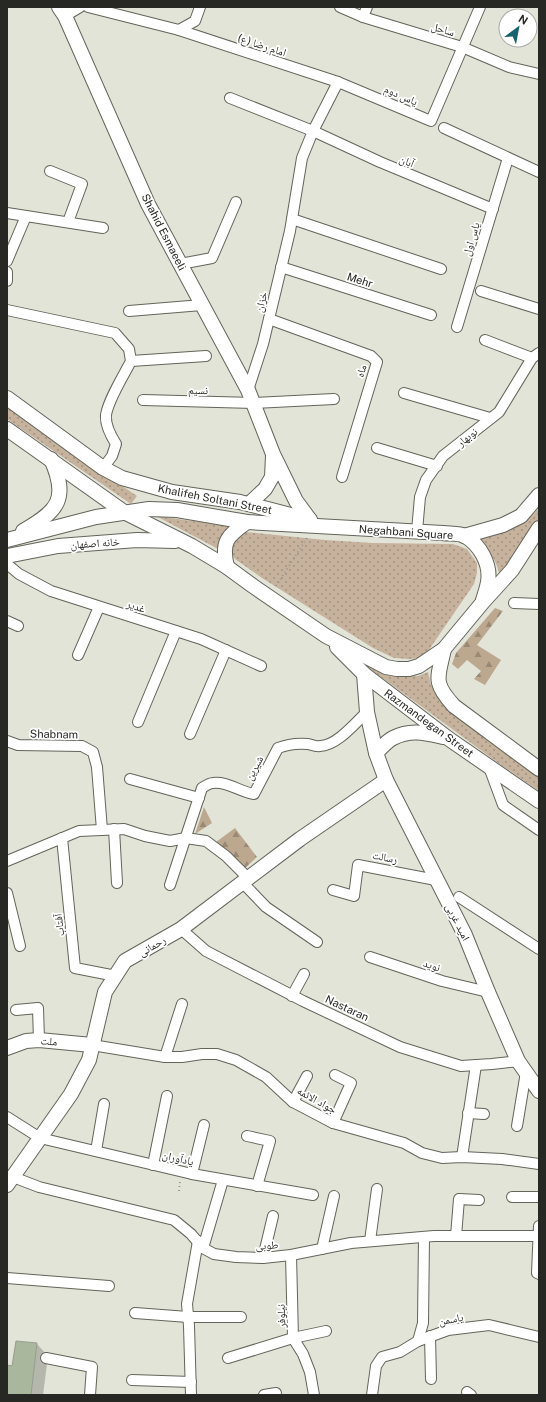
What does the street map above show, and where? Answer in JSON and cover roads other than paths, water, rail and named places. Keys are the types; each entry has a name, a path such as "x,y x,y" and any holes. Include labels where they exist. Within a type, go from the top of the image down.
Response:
{"main road":[{"name":"Shahid Esmaeeli","path":"62,11 148,204 248,390 273,454 296,501 317,524"},
{"name":"Khalifeh Soltani Street","path":"7,398 103,468 122,478 172,492 249,504 317,524"},
{"path":"7,429 124,512"},
{"name":"Shahid Esmaeeli","path":"249,504 265,489 272,477 273,454"},
{"path":"8,539 39,522 52,511 58,501 60,487 57,473 50,459"},
{"path":"464,536 503,525 520,516 538,498"},
{"name":"Negahbani Square","path":"149,509 177,510 247,522 317,524 443,533 464,536 484,556 488,568 489,580 482,602 444,649 419,666 409,669 386,667 326,636 269,598 227,567 185,542 124,512 149,509"},
{"name":"خانه اصفهان","path":"8,539 96,517 124,512"},
{"path":"227,567 224,554 226,542 233,532 247,522"},
{"path":"482,602 512,570 539,528"},
{"name":"خانه اصفهان","path":"7,556 58,546 137,540 185,542"},
{"name":"Razmandegan Street","path":"326,636 364,674 449,739 539,801"},
{"path":"444,649 438,683 444,695 454,706 539,769"},
{"name":"امید غربی","path":"364,674 367,712 376,753 386,780 465,934 518,1061 539,1091"},
{"path":"376,753 392,738 411,732 449,739"},
{"name":"رحمانی","path":"10,1181 71,1094 89,1060 106,992 125,961 180,928 300,839 386,780"},
{"name":"ملت","path":"7,1048 26,1041 39,1040 92,1045"}],"street":[{"path":"62,11 80,7"},
{"path":"88,7 179,30 195,21 200,7"},
{"name":"ساحل","path":"340,7 365,12 509,67 539,74"},
{"path":"462,48 476,8"},
{"name":"امام رضا (ع)","path":"179,30 338,82"},
{"name":"یاس دوم","path":"338,82 431,121 462,48"},
{"path":"313,131 338,82"},
{"name":"آبان","path":"230,98 313,131 380,162 493,209"},
{"path":"444,128 539,172"},
{"name":"خزان","path":"248,390 263,344 282,267 302,158 313,131"},
{"name":"یاس اول","path":"457,327 508,158"},
{"path":"50,170 82,184 68,222"},
{"path":"180,264 212,258 236,202"},
{"path":"7,213 103,228"},
{"path":"7,261 26,216"},
{"path":"292,219 441,270"},
{"name":"Mehr","path":"282,267 431,315"},
{"path":"7,272 7,281"},
{"path":"481,291 539,308"},
{"path":"128,311 202,305"},
{"path":"7,310 115,333 129,349 132,361 113,395 106,415 109,431 116,444 112,456 103,468"},
{"name":"ماه","path":"269,319 371,356 377,362 342,477"},
{"path":"486,340 536,356"},
{"path":"132,361 206,356"},
{"name":"نوبهار","path":"417,531 420,497 426,480 443,456 499,412 536,356"},
{"path":"404,393 490,418"},
{"name":"نسیم","path":"142,400 254,403 334,399"},
{"path":"376,448 436,466"},
{"name":"غدیر","path":"7,564 19,574 51,591 200,639 262,666"},
{"path":"514,603 539,604"},
{"path":"78,654 99,607"},
{"path":"7,620 18,626"},
{"path":"138,722 176,631"},
{"path":"190,734 226,650"},
{"name":"شیرین","path":"170,885 202,788 212,782 223,783 246,793 254,794 278,748 288,744 320,746 331,744 367,712"},
{"name":"Shabnam","path":"7,740 18,745 82,746 93,752 97,767 102,830"},
{"path":"489,767 503,805 539,830"},
{"path":"130,779 199,798"},
{"path":"114,829 117,883"},
{"path":"7,861 80,831 124,829 145,836 170,841 186,838 206,841 226,856 266,907 317,942"},
{"name":"آفتاب","path":"62,838 76,968 116,976"},
{"name":"رسالت","path":"333,890 354,896 358,865 436,880"},
{"path":"7,893 20,946"},
{"path":"459,898 539,949"},
{"name":"Nastaran","path":"180,928 206,951 292,996 400,1046 461,1066 518,1061"},
{"name":"نوید","path":"370,957 442,982 488,992"},
{"path":"292,996 304,974"},
{"path":"165,1057 182,1004"},
{"path":"16,1010 38,1008 39,1040"},
{"name":"جواد الائمه","path":"92,1045 165,1057 217,1054 236,1060 266,1077 293,1102 333,1123 404,1143 422,1153 442,1158 462,1157 502,1159 539,1164"},
{"path":"462,1157 476,1065"},
{"path":"518,1126 526,1072"},
{"path":"333,1123 351,1083 335,1075"},
{"path":"293,1102 307,1076"},
{"path":"153,1165 167,1096"},
{"path":"96,1151 104,1104"},
{"path":"468,1113 484,1114"},
{"name":"یادآوران","path":"7,1117 40,1138 192,1174 313,1195"},
{"path":"192,1174 204,1125"},
{"path":"247,1136 270,1141 257,1186"},
{"path":"191,1395 187,1304 200,1244 223,1180"},
{"name":"طوبی","path":"10,1181 174,1220 191,1234 200,1244 214,1254 236,1257 263,1258 291,1255 351,1243 424,1237 539,1236"},
{"path":"370,1241 377,1189"},
{"path":"322,1249 334,1196"},
{"path":"512,1197 539,1197"},
{"path":"456,1236 458,1199 479,1200"},
{"path":"263,1258 273,1216"},
{"path":"539,1226 537,1273 539,1274"},
{"path":"418,1341 423,1323 424,1237"},
{"name":"نیلوفر","path":"291,1255 293,1338 303,1354 310,1372 314,1395"},
{"path":"7,1278 109,1286"},
{"path":"135,1313 188,1317 242,1317"},
{"name":"یاسمن","path":"372,1395 376,1366 382,1357 400,1352 418,1341 430,1336 448,1330 489,1326 539,1337"},
{"path":"228,1358 293,1338 326,1331"},
{"path":"430,1336 431,1379"},
{"path":"46,1358 92,1367 90,1395"},
{"path":"132,1380 191,1382"},
{"path":"264,1395 276,1393"}]}
